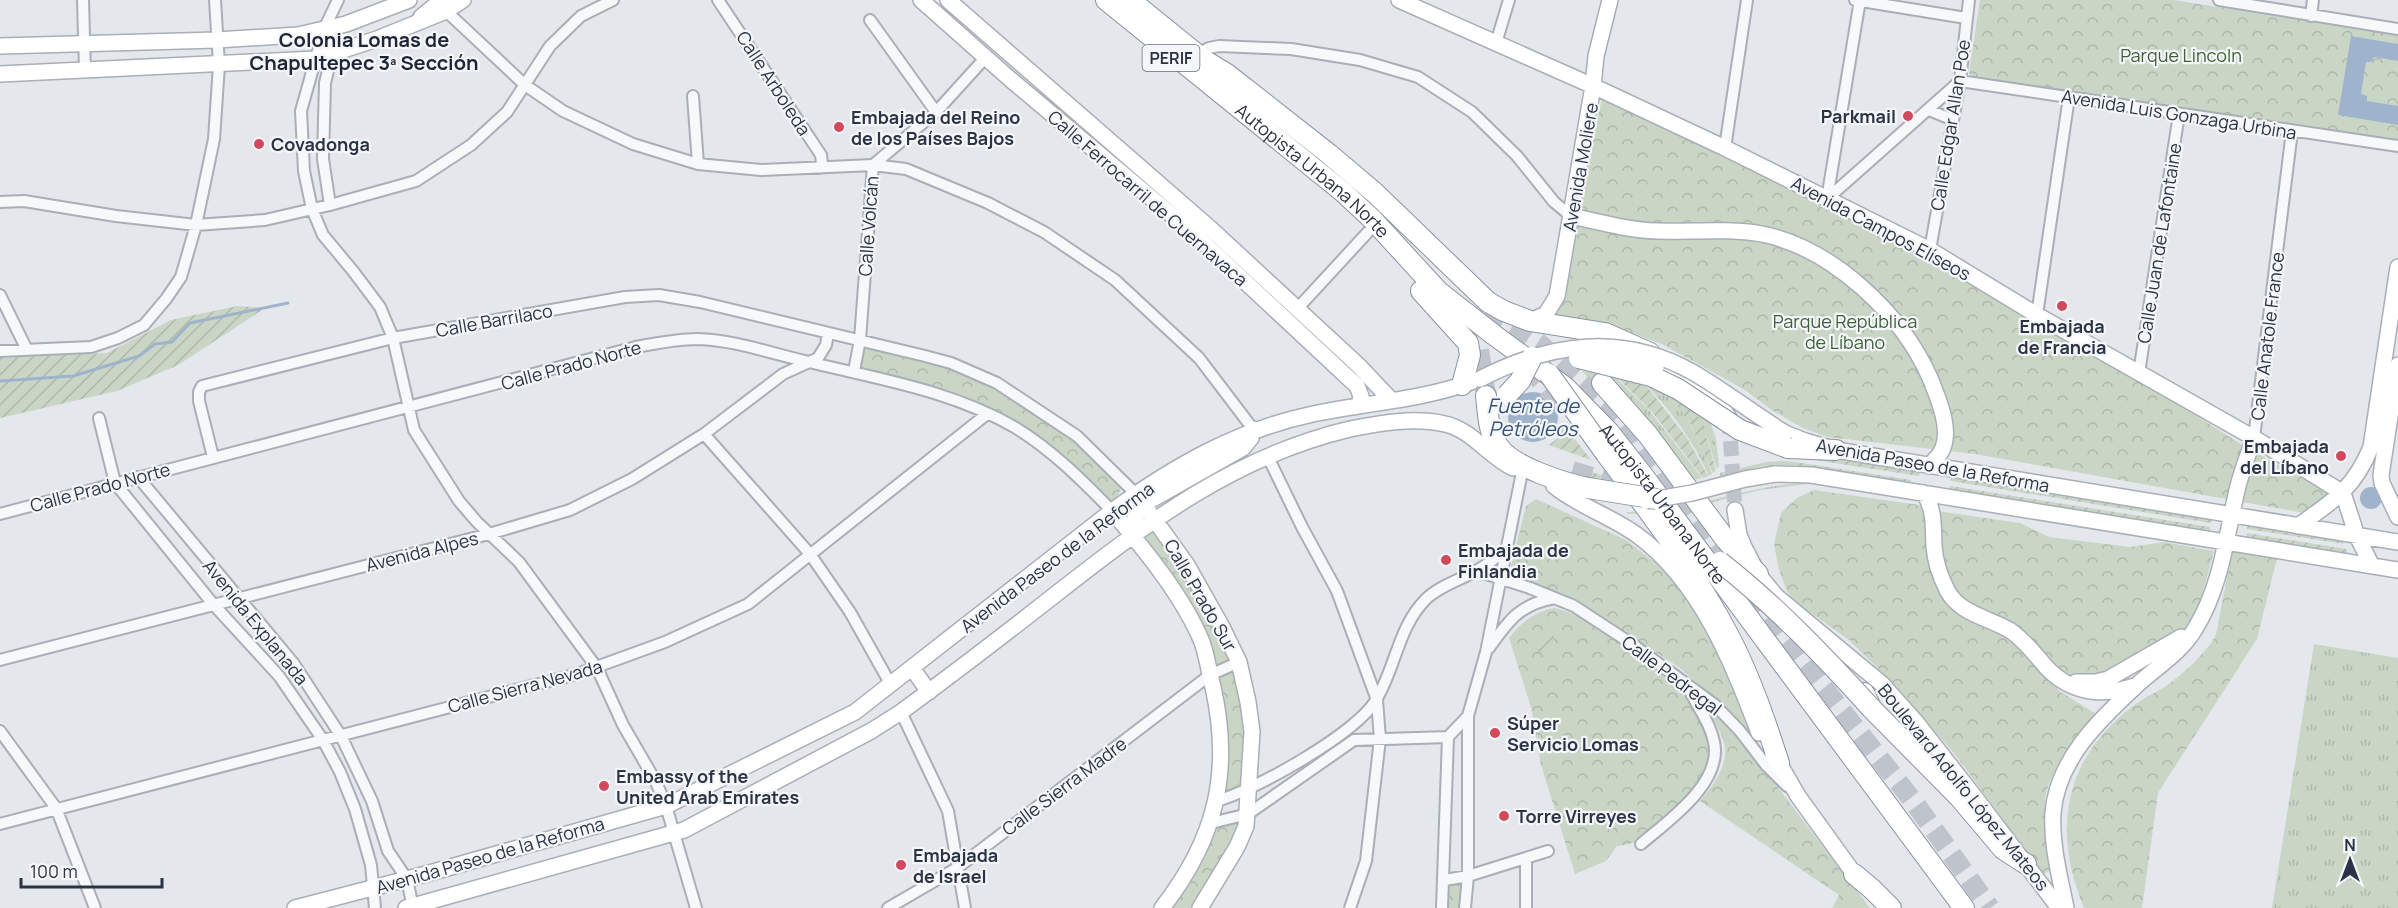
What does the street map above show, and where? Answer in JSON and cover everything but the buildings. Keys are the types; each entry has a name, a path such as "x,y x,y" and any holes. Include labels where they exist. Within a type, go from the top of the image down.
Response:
{"highway":[{"name":"PERIF","path":"1099,0 1242,116"},
{"name":"Autopista Urbana Norte","path":"1106,0 1343,192 1446,298 1494,336 1549,374 1581,401 1645,478 1964,908"},
{"name":"Autopista Urbana Norte","path":"1122,0 1359,192 1461,296 1574,378 1601,405 1633,444 1978,908"},
{"name":"PERIF","path":"1130,0 1200,57"},
{"path":"1200,57 1376,201 1448,276 1476,301"},
{"path":"1200,57 1227,74 1337,160 1375,193 1488,302 1530,321 1555,327 1605,333 1655,361"},
{"path":"1242,116 1248,129 1257,140 1336,202 1368,232 1468,343 1476,387 1499,447 1530,472 1588,488 1657,499"},
{"path":"1242,116 1327,184 1396,252"},
{"path":"1446,298 1471,330 1479,350"},
{"path":"1532,357 1520,381 1507,395 1501,406 1499,421 1505,435 1525,451 1572,471"},
{"path":"1579,358 1651,376 1678,389 1740,430 1763,440 1787,440 1836,450"},
{"path":"1549,374 1683,558 1735,647 1779,763"},
{"path":"1602,383 1648,435 1726,540 1758,574"},
{"path":"1559,401 1658,537 1696,582"},
{"path":"1720,562 1763,597 1820,653 1871,708 1931,767 2003,849 2026,864"},
{"path":"1776,596 1779,604 1863,692 1871,708"},
{"path":"1820,653 1840,667"},
{"path":"1854,874 1891,908"}],"main road":[{"path":"335,26 386,0"},
{"path":"0,46 217,40 298,35 335,26 409,0"},
{"path":"0,74 315,59 414,23 444,6 463,0"},
{"name":"Calle Ferrocarril de Cuernavaca","path":"921,0 1010,79 1193,233 1297,309 1358,365 1391,400"},
{"name":"Calle Ferrocarril de Cuernavaca","path":"948,0 1021,64 1241,268 1357,386 1361,396 1359,405"},
{"name":"Avenida Campos Elíseos","path":"1400,0 1725,148 1930,250 2037,315 2254,438 2343,493"},
{"name":"Avenida Moliere","path":"1530,321 1546,314 1555,301 1593,86 1596,56 1610,0"},
{"path":"1010,79 1021,64"},
{"path":"1571,216 1654,231 1736,231 1762,234 1802,247 1830,264 1885,310 1917,351 1938,398 1945,431 1941,452 1929,466"},
{"path":"2298,526 2343,493 2363,467 2371,447 2398,267"},
{"path":"1253,429 1359,405 1476,387 1509,364 1532,357 1597,345 1629,349 1655,361 1709,395 1729,418"},
{"path":"1554,353 1579,358 1655,361 1695,374 1787,440"},
{"path":"2398,365 2383,451 2382,483 2398,517"},
{"name":"Avenida Paseo de la Reforma","path":"411,907 675,833 901,712 1132,534 1209,485 1267,455 1356,428 1421,421 1446,424 1463,431 1497,458 1530,472 1554,486 1587,496 1624,501 1657,499 1760,476 1811,475 2398,570"},
{"name":"Avenida Paseo de la Reforma","path":"295,908 666,806 855,712 1112,511 1243,448 1251,438 1253,429"},
{"name":"Calle Anatole France","path":"2066,908 2054,842 2053,813 2060,781 2085,738 2136,685 2183,645 2199,622 2212,596 2227,542 2237,488 2254,438"},
{"name":"Avenida Paseo de la Reforma","path":"1836,450 2398,542"},
{"path":"1940,496 1935,489 1935,481 1946,469"},
{"path":"2382,483 2398,489"},
{"path":"1554,486 1576,503 1632,531 1671,567 1691,592 1714,631 1767,749 1779,763 1798,796 1880,908"},
{"path":"1924,493 1933,512 1936,558 1948,592 1965,609 2001,626 2019,638 2058,678 2078,688 2115,693 2136,685"},
{"path":"2343,493 2357,536 2372,566"},
{"path":"1132,534 1140,499"},
{"name":"Calle Prado Sur","path":"1140,499 1187,565 1239,662 1252,732 1246,826 1200,908"},
{"name":"Boulevard Adolfo López Mateos","path":"1735,510 1739,535 1758,574 1776,596 1882,684 1916,722 2059,908"},
{"name":"Calle Prado Sur","path":"1112,511 1132,534 1184,608 1202,643 1219,713 1222,740 1216,801 1211,823 1204,842 1188,870 1162,908"},
{"path":"2058,678 2081,682 2108,679 2171,644 2199,622"},
{"path":"912,669 929,692"},
{"path":"871,700 884,723"}],"street":[{"path":"83,0 85,71"},
{"path":"0,351 91,347 118,338 144,325 181,277 196,225 214,139 219,64 215,0"},
{"path":"330,205 323,159 325,83 332,54 338,0"},
{"path":"0,202 24,201 116,216 196,225 265,220 330,205 416,180 471,145 507,112 550,46 581,16 613,0"},
{"name":"Calle Arboleda","path":"718,0 821,155 822,164 819,168"},
{"path":"1497,43 1509,0"},
{"path":"1725,148 1747,0"},
{"path":"1855,0 1966,18"},
{"path":"1827,199 1860,0"},
{"name":"Calle Edgar Allan Poe","path":"1930,250 1960,81 1970,0"},
{"path":"2219,0 2398,29"},
{"path":"2311,16 2313,0"},
{"path":"444,6 525,85 563,111 633,144 698,164 761,170 873,165 906,169 988,202 1044,232 1115,280 1199,358 1253,429"},
{"path":"870,20 936,112"},
{"path":"335,26 315,59 301,111 304,171 312,209 324,235 380,307 393,338 414,430 459,501 519,562 597,668 666,806 696,908"},
{"path":"1200,57 1209,48 1220,46 1291,50 1360,60 1418,77 1472,112 1517,156 1554,202 1571,216"},
{"name":"Calle Volcán","path":"854,371 860,340 873,165 936,112 986,57"},
{"path":"1827,199 1960,81"},
{"name":"Avenida Luis Gonzaga Urbina","path":"1960,81 2398,146"},
{"path":"693,96 698,164"},
{"path":"2037,315 2069,97"},
{"path":"1929,110 1953,120"},
{"name":"Calle Juan de Lafontaine","path":"2139,373 2179,114"},
{"name":"Calle Anatole France","path":"2254,438 2292,131"},
{"path":"1297,309 1368,232"},
{"path":"0,295 27,350"},
{"name":"Calle Barrilaco","path":"213,457 199,401 202,386 393,338 625,297 659,295 700,302 860,340"},
{"path":"808,362 818,358 823,352 828,333"},
{"name":"Calle Prado Norte","path":"0,514 671,340 701,339 854,371 938,393 1016,428 1059,459 1112,511"},
{"path":"860,340 951,363 997,383 1077,436 1140,499"},
{"name":"Avenida Alpes","path":"0,660 489,534 570,510 632,479 704,434 783,374 808,362"},
{"name":"Calle Sierra Nevada","path":"0,824 597,668 666,642 748,604 987,414"},
{"path":"99,418 115,483"},
{"path":"704,434 810,554 850,612 891,685"},
{"path":"1267,455 1302,527 1337,591 1377,700 1380,739 1366,861 1350,908"},
{"path":"1466,908 1468,716 1486,652 1507,548 1530,472"},
{"name":"Avenida Explanada","path":"138,477 294,664 341,736 372,801 388,851 407,879 411,907"},
{"name":"Avenida Explanada","path":"115,483 213,604 279,676 323,740 340,772 355,809 371,865 375,908"},
{"path":"1211,823 1248,814 1351,735 1377,700 1406,625 1427,598 1476,571 1507,548"},
{"name":"Calle Pedregal","path":"1476,571 1556,598 1593,617 1715,705 1740,731 1766,765 1798,796"},
{"path":"1486,652 1511,619 1526,606 1556,598"},
{"name":"Calle Sierra Madre","path":"888,908 957,868 1210,675 1239,662"},
{"path":"1641,844 1702,789 1712,767 1715,744 1701,711 1684,682"},
{"path":"901,712 948,811 965,908"},
{"path":"1442,908 1445,880 1448,737 1468,716"},
{"path":"0,731 56,808 95,908"},
{"path":"1216,801 1250,789 1351,735 1380,739 1448,737"},
{"path":"1445,880 1468,876 1548,851"},
{"path":"1526,858 1526,908"}],"green space":[{"name":"Parque Lincoln","path":"1980,0 2173,0 2398,35 2398,142 1972,78 1969,73"},
{"name":"Parque República de Líbano","path":"1603,93 1928,256 2140,380 2244,446 2334,495 2310,514 1975,454 1828,437 1803,428 1773,411 1745,390 1662,344 1623,330 1555,323"},
{"path":"237,306 265,308 178,365 117,391 0,418 0,358 107,353 171,320"},
{"path":"860,340 951,363 1033,406 1124,481 1112,511 1059,459 987,414 854,371"},
{"path":"1582,371 1611,373 1649,410 1702,478 1689,481"},
{"path":"1613,373 1640,380 1649,389 1687,438 1708,476 1703,478 1653,413"},
{"path":"1642,380 1664,389 1678,404 1698,441 1712,474 1709,476 1680,425"},
{"path":"1666,390 1688,402 1698,416 1716,470 1713,473 1691,425"},
{"path":"1690,403 1709,418 1716,439 1719,466 1717,469 1707,437"},
{"path":"1564,425 1591,460 1549,445 1558,438"},
{"path":"1802,458 1833,458 1920,472 1919,476"},
{"path":"1766,462 1795,462 1795,465 1762,466 1720,477 1720,473"},
{"path":"1795,462 1911,480 1911,484 1795,465"},
{"path":"1574,466 1637,487 1571,475"},
{"path":"1951,477 2212,519 2211,523 1951,481"},
{"path":"1788,484 1807,484 1760,490 1675,512 1627,514 1627,512 1669,509"},
{"path":"1950,486 2210,527 2210,532 1949,491"},
{"path":"1814,490 1919,505 1925,510 1946,601 1966,618 1986,625 2013,641 2048,675 2059,691 2098,715 2065,755 2047,791 2045,809 2051,870 2043,874 1957,757 1896,686 1849,640 1793,600 1786,589 1778,566 1774,544 1781,513 1797,498"},
{"path":"1536,499 1626,540 1657,564 1673,581 1702,623 1723,661 1758,743 1756,745 1714,697 1677,666 1586,606 1512,574 1511,566 1526,506"},
{"path":"1937,511 2020,523 2049,537 2130,547 2164,542 2214,551 2196,612 2187,628 2178,637 2150,657 2132,666 2097,678 2082,679 2063,672 2017,629 1973,610 1962,602 1948,580 1944,566"},
{"path":"1155,519 1225,634 1247,727 1247,792 1219,796 1204,647 1132,534"},
{"path":"2248,524 2341,539 2344,544 2247,529"},
{"path":"2247,533 2346,549 2348,554 2246,537"},
{"path":"2232,551 2277,558 2257,639 2158,793 2142,908 2084,908 2074,880 2067,826 2070,801 2077,776 2089,753 2106,731 2132,707 2184,672 2215,637"},
{"path":"1554,608 1579,616 1672,678 1698,715 1710,746 1708,762 1702,776 1664,821 1643,838 1617,846 1606,861 1575,874 1541,765 1531,707 1509,638 1529,618"},
{"path":"1550,632 1554,637 1551,651 1546,654 1537,651 1533,644 1539,637"},
{"path":"2314,644 2398,658 2398,908 2272,908"},
{"path":"1704,700 1734,730 1870,908 1832,908 1839,895 1700,801 1719,774 1725,759 1722,737"},
{"path":"1242,819 1231,852 1198,908 1160,908 1204,831"},
{"path":"1467,878 1464,908 1444,908 1446,881"}],"water":[{"path":"2351,36 2398,44 2398,61 2374,57 2372,62 2366,62 2361,94 2367,96 2367,101 2398,106 2398,125 2338,115"},
{"name":"Fuente de Petróleos","path":"1533,392 1551,399 1558,417 1551,435 1533,442 1515,435 1508,417 1515,399"},
{"path":"2371,487 2381,494 2382,498 2375,508 2371,509 2361,502 2360,498 2367,488"}],"waterway":[{"path":"0,381 73,376 139,356 155,344 172,342 190,323 288,303"}],"tunnel":[{"path":"1488,309 1540,344 1617,415 1762,610 1914,802 1990,908"},
{"path":"1479,350 1486,396"},
{"path":"1527,366 1559,401"},
{"path":"1729,418 1735,510"},
{"path":"1572,471 1605,481 1624,493"}],"place":[{"name":"Parkmail","path":"1908,116"},
{"name":"Embajada del Reino de los Países Bajos","path":"839,127"},
{"name":"Covadonga","path":"259,144"},
{"name":"Embajada de Francia","path":"2062,306"},
{"name":"Embajada del Líbano","path":"2341,456"},
{"name":"Embajada de Finlandia","path":"1446,560"},
{"name":"Súper Servicio Lomas","path":"1495,733"},
{"name":"Embassy of the United Arab Emirates","path":"604,786"},
{"name":"Torre Virreyes","path":"1504,816"},
{"name":"Embajada de Israel","path":"901,865"}],"district":[{"name":"Colonia Lomas de Chapultepec 3ª Sección","path":"364,50"}]}
